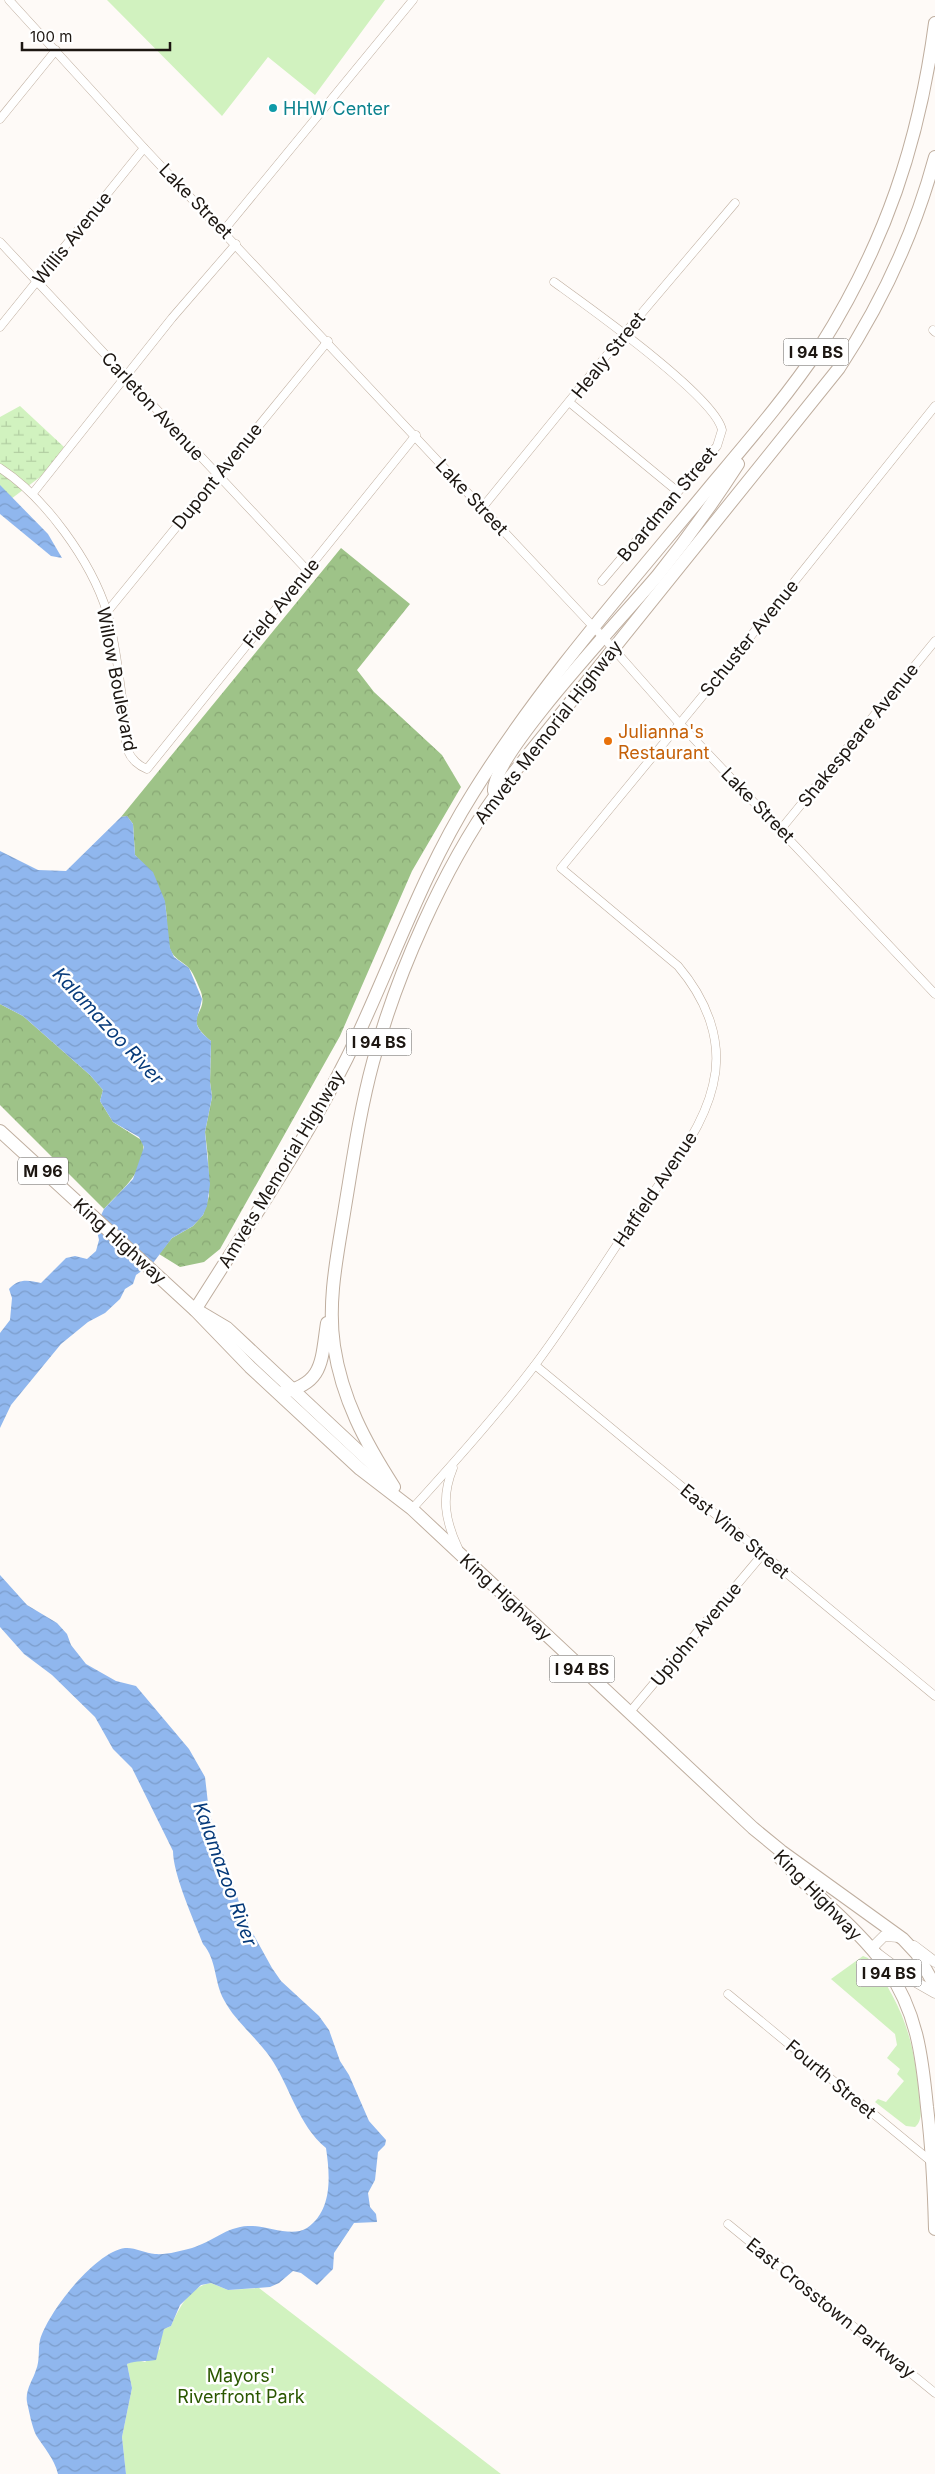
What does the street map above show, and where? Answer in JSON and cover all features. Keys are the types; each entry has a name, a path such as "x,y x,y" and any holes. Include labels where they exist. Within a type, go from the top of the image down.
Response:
{"main road":[{"name":"I 94 BS","path":"599,632 656,576 715,500 739,462 743,448 819,348 855,285 876,243 908,160 928,75 935,23"},
{"name":"Amvets Memorial Highway","path":"394,1486 352,1414 334,1344 333,1286 356,1137 372,1062 410,956 439,893 479,818 613,648 790,432 859,338 906,241 935,157"},
{"name":"Amvets Memorial Highway","path":"195,1310 285,1169 345,1063 431,867 448,834 485,774 527,713 599,632"},
{"path":"495,796 494,785 521,739 563,684 599,632"},
{"name":"King Highway","path":"0,1131 195,1310 222,1340 360,1469 412,1509 753,1828 781,1851 903,1939 917,1954 935,1986"},
{"name":"I 94 BS","path":"280,1393 295,1390 312,1380 321,1365 333,1286"},
{"name":"King Highway","path":"195,1310 227,1328 295,1390 394,1486 412,1509"},
{"name":"King Highway","path":"753,1828 799,1878 871,1949 898,1988 915,2026 922,2055 934,2164"},
{"name":"King Highway","path":"935,2148 935,2229"}],"street":[{"name":"Lake Street","path":"9,0 144,148 224,230 599,632 679,723 935,994"},
{"path":"224,230 413,0"},
{"path":"0,119 56,50"},
{"name":"Willis Avenue","path":"0,327 144,148"},
{"name":"Healy Street","path":"482,508 624,334 735,203"},
{"name":"Carleton Avenue","path":"0,242 307,570"},
{"path":"33,494 172,318 236,244"},
{"path":"554,282 624,334"},
{"name":"Boardman Street","path":"602,581 677,490 717,446 722,435 721,423 712,410 690,389 624,334"},
{"name":"Dupont Avenue","path":"107,612 328,341"},
{"path":"569,402 677,490"},
{"name":"Schuster Avenue","path":"561,868 935,406"},
{"name":"Field Avenue","path":"146,769 416,435"},
{"name":"Willow Boulevard","path":"0,468 33,494 81,558 107,612 118,673 127,747 134,760 146,769"},
{"name":"Shakespeare Avenue","path":"781,829 935,641"},
{"name":"Hatfield Avenue","path":"412,1509 456,1461 535,1365 696,1129 709,1100 715,1071 715,1044 711,1021 702,999 692,982 678,966 561,868"},
{"name":"East Vine Street","path":"535,1365 762,1555 935,1696"},
{"path":"456,1461 446,1489 445,1513 462,1556"},
{"name":"Upjohn Avenue","path":"629,1713 762,1555"},
{"path":"935,1962 903,1939 884,1936 871,1949 914,1981 935,1993"},
{"name":"Fourth Street","path":"728,1994 934,2164"},
{"name":"East Crosstown Parkway","path":"728,2224 935,2393"}],"green space":[{"path":"107,0 385,0 315,95 268,57 222,116"},
{"path":"20,406 64,447 48,471 11,499 0,492 0,417"},
{"path":"341,548 410,604 357,670 374,692 442,755 461,787 412,871 340,1036 220,1249 204,1262 180,1267 159,1254 172,1238 193,1226 203,1215 209,1196 205,1132 212,1097 210,1082 211,1041 197,1026 196,1020 202,1006 202,1000 201,992 193,973 176,958 170,949 164,899 153,878 135,855 133,824 127,816 121,817"},
{"path":"0,1004 23,1016 90,1075 103,1090 100,1101 113,1122 143,1141 141,1161 132,1179 104,1209 0,1105"},
{"path":"863,1956 868,1958 890,1990 910,2038 921,2108 920,2120 915,2127 906,2126 875,2102 878,2099 886,2102 904,2081 897,2074 900,2069 887,2058 897,2045 895,2034 831,1979"},
{"name":"Mayors' Riverfront Park","path":"211,2283 228,2290 259,2288 501,2474 126,2474 122,2437 132,2388 127,2364 137,2360 145,2362 160,2349 160,2341 164,2329 171,2326 186,2299 197,2288"}],"water":[{"path":"0,485 48,534 62,558 51,556 0,514"},
{"name":"Kalamazoo River","path":"127,816 133,824 135,855 153,872 165,901 170,948 174,957 189,968 202,999 197,1018 198,1026 211,1041 210,1082 212,1097 205,1132 210,1184 207,1206 203,1215 193,1226 172,1238 153,1263 136,1275 133,1284 125,1289 120,1299 105,1313 88,1322 61,1344 11,1405 0,1428 0,1333 10,1320 12,1298 9,1289 20,1281 41,1283 66,1258 75,1256 87,1259 96,1251 99,1240 96,1226 104,1209 133,1179 144,1147 139,1137 113,1122 100,1101 103,1090 90,1075 23,1016 0,1004 0,851 38,870 66,871 121,817"},
{"name":"Kalamazoo River","path":"0,1575 27,1605 57,1623 67,1634 71,1645 86,1664 116,1681 136,1686 189,1749 205,1777 209,1812 241,1908 251,1930 281,1981 319,2016 329,2030 340,2061 349,2075 369,2121 386,2140 385,2145 378,2152 375,2180 368,2193 370,2207 376,2214 377,2222 354,2223 334,2253 333,2269 317,2285 301,2273 293,2271 279,2283 270,2287 228,2290 211,2283 201,2285 180,2305 171,2326 164,2329 156,2360 127,2364 132,2388 122,2437 126,2474 58,2474 51,2458 36,2435 27,2402 27,2393 37,2366 40,2340 52,2314 87,2271 113,2252 128,2248 164,2254 192,2248 233,2229 248,2226 294,2232 307,2228 322,2212 328,2191 329,2180 326,2148 316,2139 301,2117 270,2057 234,2015 224,2000 218,1986 211,1957 203,1944 180,1884 173,1851 132,1768 113,1749 95,1717 52,1675 24,1654 0,1627"}],"place":[{"name":"HHW Center","path":"273,108"},
{"name":"Julianna's Restaurant","path":"608,741"}]}
